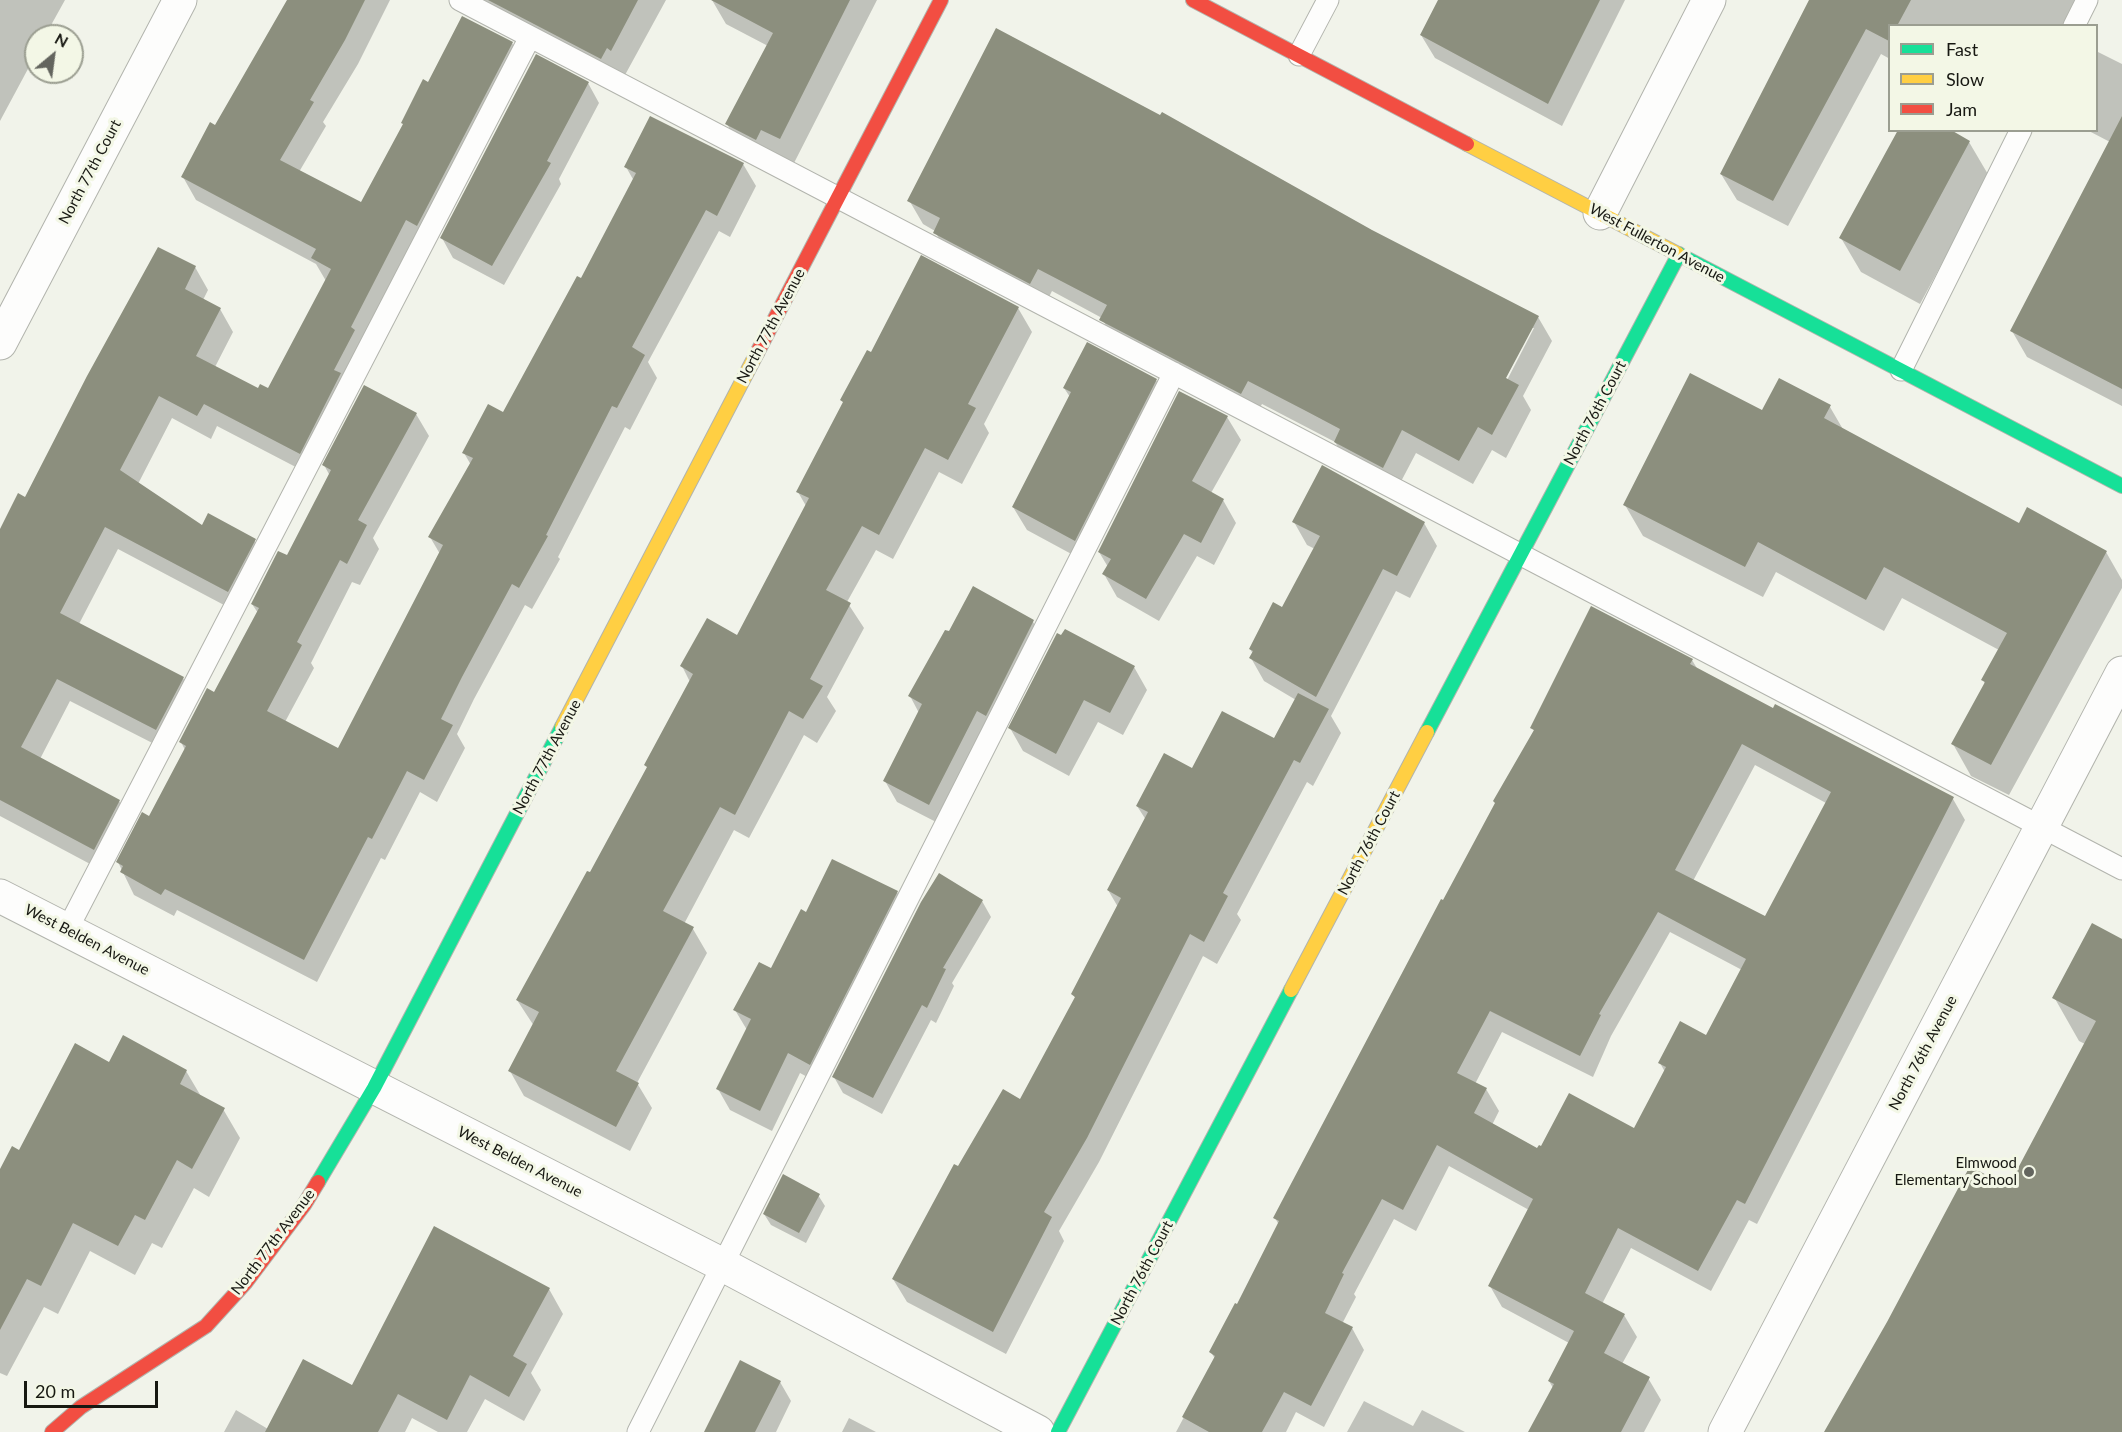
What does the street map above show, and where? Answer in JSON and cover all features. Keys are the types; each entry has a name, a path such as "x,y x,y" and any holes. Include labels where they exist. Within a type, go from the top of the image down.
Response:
{"street":[{"name":"North 77th Court","path":"0,344 180,0"},
{"name":"North 77th Avenue","path":"52,1432 81,1407 206,1326 246,1282 304,1205 374,1088 941,0"},
{"name":"West Fullerton Avenue","path":"1193,0 2122,486"},
{"path":"1600,213 1710,0"},
{"name":"North 76th Court","path":"1058,1432 1679,254"},
{"name":"North 76th Avenue","path":"1725,1432 2122,673"},
{"name":"West Belden Avenue","path":"0,896 723,1265 1038,1432"}],"lane":[{"path":"460,0 2122,869"},
{"path":"1299,55 1328,0"},
{"path":"2075,24 2087,0"},
{"path":"67,930 530,37"},
{"path":"1901,370 2020,132"},
{"path":"639,1432 1174,373"}],"building":[{"path":"287,0 365,0 310,100 314,102 280,160 361,202 403,124 401,123 423,79 428,82 462,16 513,42 417,226 406,220 351,327 355,330 334,370 341,373 300,454 204,404 197,416 159,396 120,470 202,525 208,513 256,539 228,592 105,527 60,613 184,677 156,730 57,679 21,747 120,800 94,850 0,800 0,529 18,493 25,497 87,376 158,247 196,266 185,289 221,308 196,356 258,388 260,384 268,388 331,269 311,258 316,249 181,177 210,122 215,125"},
{"path":"488,0 638,0 611,51 607,48 601,59"},
{"path":"711,0 850,0 780,139 761,130 756,140 725,124 773,33"},
{"path":"1438,0 1600,0 1548,104 1420,35"},
{"path":"1809,0 1911,0 1898,24 1888,24 1888,40 1866,29 1773,201 1720,174"},
{"path":"996,28 1160,115 1162,112 1372,230 1539,316 1506,378 1519,385 1492,435 1478,427 1459,461 1402,430 1383,468 1334,442 1340,429 1306,411 1248,381 1241,394 1099,320 1107,305 1038,269 1030,284 933,233 940,218 907,201"},
{"path":"536,54 589,82 547,161 551,163 492,266 440,238"},
{"path":"650,116 744,163 717,216 706,210 632,347 645,355 617,408 612,406 546,535 548,536 519,588 512,584 462,677 441,719 453,725 424,780 407,771 372,839 368,837 304,960 165,889 161,895 120,872 123,866 116,862 142,812 149,816 186,746 179,742 207,688 214,692 259,608 251,604 278,551 287,555 331,470 322,465 364,385 417,413 358,520 367,525 347,564 340,560 297,642 302,645 267,711 338,748 443,545 428,537 473,458 462,453 488,404 503,412 577,276 581,278 636,173 624,167"},
{"path":"2122,116 2122,389 2010,331"},
{"path":"1897,132 1954,132 1970,141 1900,271 1839,238"},
{"path":"921,255 1019,307 968,404 976,408 948,460 925,448 879,535 862,526 826,590 851,603 810,679 823,686 803,719 789,711 735,815 720,807 663,911 694,927 616,1071 639,1083 616,1127 508,1071 539,1012 516,1000 647,767 644,765 693,674 680,666 707,618 737,635 809,498 796,492 843,402 840,400 867,350 871,352"},
{"path":"1087,342 1157,379 1075,541 1012,507 1071,392 1063,388"},
{"path":"1690,373 1762,410 1779,378 1831,405 1824,418 2019,523 2027,507 2107,551 1991,765 1951,744 1985,682 1981,680 2007,633 1884,567 1866,600 1758,542 1745,567 1623,505"},
{"path":"1179,391 1228,416 1192,481 1224,499 1201,543 1184,534 1146,599 1102,574 1111,559 1098,552"},
{"path":"1322,465 1425,522 1397,576 1383,569 1316,697 1249,658 1253,651 1249,649 1273,602 1282,607 1320,536 1292,522"},
{"path":"973,586 1034,620 986,716 977,711 929,805 883,781 922,704 908,696 945,630 949,631"},
{"path":"1591,606 1693,659 1690,664 1773,708 1775,704 1954,797 1745,1204 1737,1200 1698,1271 1618,1228 1585,1293 1625,1314 1604,1353 1650,1377 1621,1432 1528,1432 1554,1384 1548,1381 1574,1331 1488,1286 1533,1199 1437,1145 1403,1210 1382,1199 1342,1273 1344,1274 1325,1313 1353,1327 1311,1406 1284,1392 1262,1432 1209,1432 1182,1417 1215,1356 1209,1352 1235,1303 1237,1304 1279,1221 1273,1218 1441,899 1443,900 1495,803 1493,801 1534,730 1530,728","holes":["1742,744 1831,792 1765,916 1675,870","1658,912 1746,959 1706,1035 1680,1021 1658,1063 1666,1067 1634,1128 1569,1093 1541,1146 1537,1148 1474,1113 1487,1088 1457,1073 1490,1011 1580,1056 1601,1015 1599,1014"]},
{"path":"1065,629 1135,666 1110,713 1084,700 1056,754 1008,728 1057,633 1061,635"},
{"path":"1298,693 1329,709 1300,763 1294,760 1223,893 1228,896 1204,942 1190,934 1087,1138 1044,1212 1052,1217 993,1332 892,1279 954,1164 958,1166 1003,1089 1020,1099 1075,997 1071,994 1121,898 1107,890 1148,812 1136,806 1164,753 1192,768 1222,711 1274,738"},
{"path":"832,859 898,891 810,1065 788,1053 760,1111 716,1089 751,1019 733,1010 759,962 771,968 801,909 806,912"},
{"path":"939,873 983,900 943,968 946,969 927,1008 922,1005 873,1098 832,1077 921,902"},
{"name":"Elmwood Elementary School","path":"2092,923 2122,939 2122,1432 1824,1432 1887,1322 1970,1166 2008,1187 2096,1021 2052,998"},
{"path":"123,1035 187,1070 180,1084 225,1108 192,1169 177,1160 145,1220 135,1215 118,1246 73,1223 41,1286 27,1279 0,1330 0,1169 12,1146 19,1150 75,1043 109,1062"},
{"path":"783,1174 820,1194 799,1233 763,1214"},
{"path":"434,1226 550,1288 513,1356 527,1364 509,1397 470,1375 447,1420 398,1394 378,1432 265,1432 303,1359 352,1385"},
{"path":"740,1360 781,1381 755,1432 704,1432"}],"traffic: fast":[{"path":"1678,254 2122,486"},
{"path":"1427,732 1679,254"},
{"path":"318,1182 374,1088 562,727"},
{"path":"1058,1432 1291,990"}],"traffic: slow":[{"path":"1467,144 1678,254"},
{"path":"562,727 757,353"},
{"path":"1291,990 1427,732"}],"traffic: jam":[{"path":"757,353 941,0"},
{"path":"1193,0 1467,144"},
{"path":"52,1432 81,1407 206,1326 246,1282 304,1205 318,1182"}],"place":[{"name":"Elmwood Elementary School","path":"2029,1172"}]}
